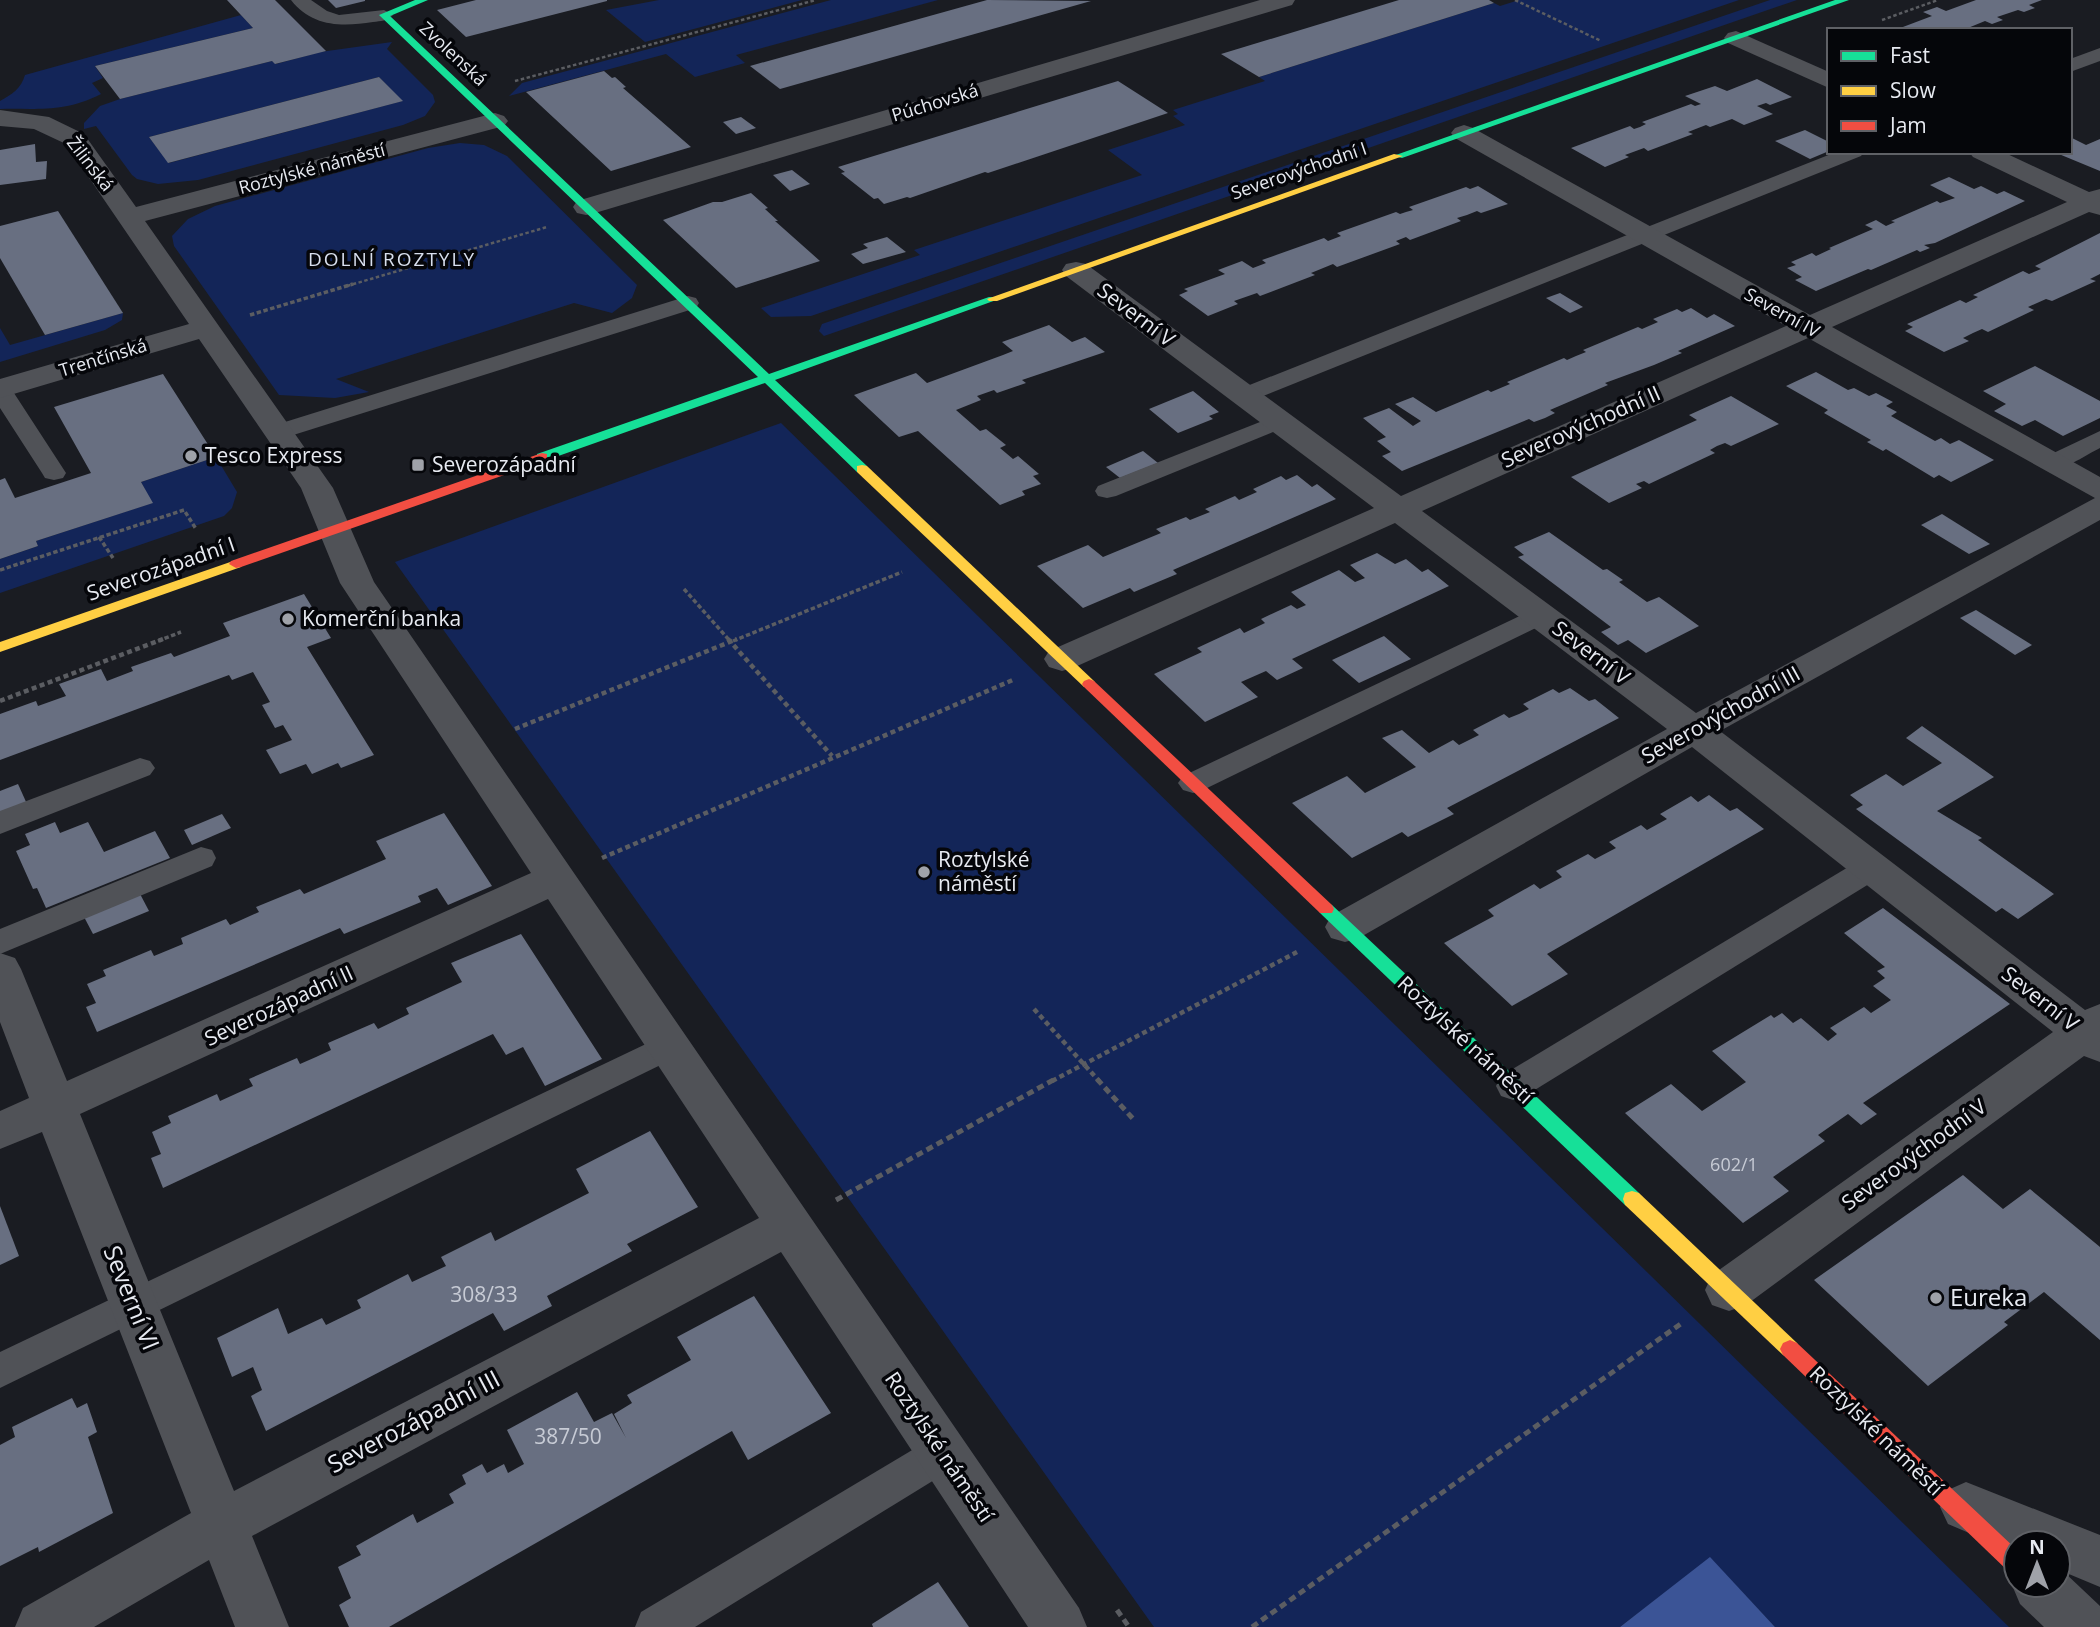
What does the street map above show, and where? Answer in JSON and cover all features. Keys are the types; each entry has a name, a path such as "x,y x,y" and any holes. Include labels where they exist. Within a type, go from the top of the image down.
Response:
{"street":[{"name":"Zvolenská","path":"424,0 384,15 495,121"},
{"name":"Púchovská","path":"590,210 1284,0"},
{"name":"Severovýchodní I","path":"767,378 1844,0"},
{"path":"1735,38 1827,80"},
{"name":"Žilinská","path":"0,118 32,121 59,128 75,139 129,217"},
{"name":"Roztylské náměstí","path":"1060,1627 357,583 317,488 129,217 495,121 2002,1551"},
{"name":"Severní IV","path":"1464,133 2100,490"},
{"path":"1987,154 2096,202"},
{"name":"Severovýchodní II","path":"1062,659 1398,508 2096,202"},
{"name":"Severní V","path":"1076,270 1541,615 1871,868 2094,1033"},
{"name":"Trenčínská","path":"0,389 206,328"},
{"path":"335,530 767,378"},
{"name":"Severovýchodní III","path":"1345,927 1694,730 2100,507"},
{"name":"Severozápadní I","path":"0,647 335,530"},
{"name":"Severozápadní II","path":"0,1131 557,878"},
{"name":"Severní VI","path":"0,970 262,1627"},
{"name":"Severovýchodní V","path":"1729,1290 2094,1033"},
{"name":"Severozápadní III","path":"43,1627 220,1525 789,1225"},
{"name":"Roztylské náměstí","path":"1949,1500 2020,1529"},
{"name":"Roztylské náměstí","path":"2072,1550 2100,1561"},
{"path":"2054,1599 2083,1627"}],"lane":[{"path":"300,0 318,17 339,21 384,15"},
{"path":"2072,65 2100,54"},
{"path":"1245,395 1849,154"},
{"path":"278,432 688,303"},
{"path":"0,389 54,474"},
{"path":"1107,491 1280,422"},
{"path":"2052,463 2100,438"},
{"path":"1193,783 1541,615"},
{"path":"0,823 139,768"},
{"path":"0,942 201,858"},
{"path":"1513,1086 1871,868"},
{"path":"0,1371 669,1046"},
{"path":"656,1627 943,1453"}],"path":[{"path":"467,94 816,0"},
{"path":"1515,0 1602,42"},
{"path":"1878,21 1937,0"},
{"path":"206,328 590,210"},
{"path":"0,570 184,510 196,530"},
{"path":"99,537 113,558"},
{"path":"468,748 950,552"},
{"path":"684,589 833,757"},
{"path":"0,701 186,630"},
{"path":"557,878 1062,659"},
{"path":"789,1225 1083,1064 1345,927"},
{"path":"1034,1009 1135,1121"},
{"path":"1252,1627 1729,1290"}],"shaded area":[{"path":"659,0 802,0 645,42 606,10"},
{"path":"831,0 938,0 736,55 745,63 695,77 666,54 509,96 522,83"},
{"path":"1519,0 1739,0 811,316 771,317 761,308 920,255 914,250 1142,175 1108,150 1185,125 1173,116 1178,114 1173,110 1265,81 1259,77 1494,3 1500,6"},
{"path":"1770,0 1797,0 824,336 819,331 822,324"},
{"path":"241,15 253,28 95,66 103,78 92,83 101,94 88,100 63,107 0,109 0,101 18,88 25,75"},
{"path":"392,42 387,49 433,95 435,102 425,116 403,125 198,180 158,184 137,179 132,175 96,126 84,129 84,123 100,106 120,99 272,61 276,64 320,52","holes":["379,77 402,101 169,163 149,137"]},
{"path":"460,143 484,145 507,156 637,285 632,298 612,313 574,303 336,379 369,392 335,398 279,395 174,246 172,236 188,219 215,206 428,148"},
{"path":"123,313 122,320 105,330 0,362 0,328 10,345"},
{"path":"781,423 2009,1627 1775,1627 1710,1558 1620,1627 1154,1627 395,562"},
{"path":"216,457 237,492 232,508 224,516 0,593 0,559 38,546 36,541 152,503 141,482"},
{"path":"1710,1557 1775,1627 1620,1627"}],"building":[{"path":"227,0 275,0 326,51 275,64 272,61 120,99 95,66 253,28"},
{"path":"328,0 365,0 365,1 336,8"},
{"path":"476,0 607,1 466,37 437,10"},
{"path":"987,0 1091,1 780,89 750,66"},
{"path":"1399,0 1489,0 1494,3 1259,77 1221,54"},
{"path":"1976,0 2042,0 2029,5 2035,8 1997,17 2003,20 1992,24 1985,21 1968,28 1900,28 1932,16 1923,12 1937,7 1946,11"},
{"path":"604,71 612,78 615,77 626,87 623,88 691,147 611,171 526,92"},
{"path":"379,77 403,101 168,163 149,137"},
{"path":"1757,79 1792,97 1770,105 1766,103 1757,106 1773,114 1744,125 1732,119 1710,127 1706,125 1688,132 1693,134 1648,151 1644,148 1625,155 1629,157 1605,167 1571,148 1630,126 1634,129 1640,127 1646,124 1642,122 1691,104 1701,104 1685,96 1715,86 1727,91"},
{"path":"1118,81 1168,113 910,198 884,204 841,173 845,172 838,167"},
{"path":"741,117 756,128 736,134 723,122"},
{"path":"1805,130 1827,141 1827,152 1810,159 1775,141"},
{"path":"2072,138 2086,145 2100,139 2100,171 2059,154 2072,154"},
{"path":"35,144 36,162 47,161 46,179 0,185 0,150"},
{"path":"792,170 810,184 790,191 773,175"},
{"path":"1949,177 1974,189 1981,186 1997,194 2004,191 2025,201 1935,243 1924,245 1930,248 1920,252 1917,250 1816,291 1795,280 1802,277 1787,268 1796,265 1791,262 1812,253 1816,256 1873,229 1865,225 1876,220 1886,226 1895,222 1891,221 1937,201 1940,203 1955,198 1930,185"},
{"path":"1478,186 1508,204 1457,218 1461,221 1410,240 1406,237 1396,241 1400,244 1337,267 1333,264 1311,273 1315,275 1260,296 1257,293 1234,301 1238,304 1208,316 1179,295 1188,291 1184,289 1225,274 1218,270 1242,261 1253,268 1266,263 1262,260 1324,238 1328,241 1341,236 1337,233 1396,212 1400,214 1413,210 1409,207 1466,187 1470,189"},
{"path":"751,193 768,208 765,209 778,221 775,221 820,261 736,288 663,220 713,202"},
{"path":"58,211 123,313 45,335 0,258 0,226"},
{"path":"2100,233 2100,274 2090,279 2096,281 2052,301 2046,299 2028,307 2034,310 1988,332 1982,329 1973,333 1963,338 1969,341 1944,352 1905,331 1913,327 1907,324 1960,300 1966,303 1978,297 1973,295 2023,271 2029,274 2041,269 2035,266"},
{"path":"887,237 906,252 863,264 851,254 868,248 863,244"},
{"path":"1560,293 1583,307 1570,313 1546,298"},
{"path":"1691,308 1707,318 1714,314 1735,326 1678,351 1682,353 1605,383 1608,385 1550,410 1555,413 1545,418 1534,422 1529,419 1402,471 1382,456 1391,452 1377,441 1386,437 1363,418 1389,408 1413,426 1421,421 1395,404 1413,397 1436,412 1488,390 1491,392 1510,384 1507,382 1564,358 1567,360 1586,352 1583,350 1638,327 1642,329 1658,322 1653,319 1677,309 1682,312"},
{"path":"1049,325 1072,342 1085,337 1105,352 1022,380 1026,383 997,393 994,390 977,396 981,400 956,410 980,431 986,429 1006,445 1000,448 1013,459 1018,456 1039,474 1033,476 1041,484 1022,491 1025,495 1000,505 918,431 899,437 854,395 916,373 927,383 1013,351 1002,342"},
{"path":"2035,366 2100,401 2100,418 2063,436 2035,420 2022,426 1994,411 2006,404 1983,391"},
{"path":"1816,372 1848,390 1854,388 1869,396 1876,393 1893,402 1886,406 1897,412 1891,416 1935,441 1941,438 1950,444 1959,440 1994,460 1951,482 1939,475 1934,478 1886,449 1883,451 1867,442 1871,440 1824,413 1828,410 1786,386"},
{"path":"163,374 216,457 141,482 153,503 36,541 38,546 0,559 0,480 5,478 15,498 91,473 54,407"},
{"path":"1193,391 1219,412 1209,416 1213,419 1178,433 1149,409"},
{"path":"1731,396 1779,424 1731,446 1725,443 1717,446 1710,450 1715,453 1649,484 1644,481 1636,484 1642,488 1609,503 1571,477 1697,420 1689,415"},
{"path":"1143,451 1158,463 1120,478 1106,467"},
{"path":"1297,475 1312,487 1317,484 1336,499 1173,570 1177,574 1134,592 1130,588 1083,608 1037,566 1088,545 1103,557 1161,533 1156,529 1186,517 1190,520 1210,512 1205,509 1235,496 1239,500 1257,492 1253,489 1281,476 1286,480"},
{"path":"1942,514 1990,544 1969,554 1921,525"},
{"path":"1549,532 1603,570 1607,569 1623,580 1619,582 1647,602 1659,597 1699,626 1646,653 1628,640 1618,645 1601,632 1611,627 1518,557 1524,555 1514,547"},
{"path":"1377,553 1395,564 1406,559 1422,572 1428,569 1449,586 1292,659 1303,668 1277,680 1266,671 1241,682 1258,697 1205,722 1154,674 1202,652 1197,648 1240,628 1244,633 1265,623 1261,619 1291,605 1297,609 1306,605 1291,592 1339,570 1355,582 1365,578 1350,565"},
{"path":"304,594 331,638 307,647 374,755 341,768 338,763 312,774 306,764 280,774 266,750 292,740 283,725 275,728 262,705 270,702 253,672 232,680 229,675 0,760 0,714 36,701 38,706 66,696 59,684 101,669 107,681 133,671 131,667 171,653 174,657 230,636 223,623"},
{"path":"1976,610 2032,645 2015,655 1960,618"},
{"path":"1384,636 1411,659 1359,683 1332,660"},
{"path":"1570,688 1589,701 1595,699 1619,718 1447,808 1454,814 1408,837 1402,832 1352,858 1292,803 1347,776 1365,793 1416,767 1382,738 1402,730 1429,753 1453,740 1459,745 1479,735 1473,730 1504,714 1509,718 1529,709 1523,704 1553,689 1559,693"},
{"path":"1922,726 1994,777 1937,811 1982,838 1978,840 2054,894 2018,919 2002,908 1996,912 1856,809 1863,805 1850,795 1886,774 1903,786 1942,763 1906,738"},
{"path":"18,784 27,804 0,815 0,791"},
{"path":"1709,795 1730,811 1737,808 1764,829 1547,954 1568,974 1512,1006 1444,943 1494,916 1488,910 1534,884 1540,889 1562,877 1556,871 1588,854 1595,859 1616,848 1609,842 1641,825 1647,830 1667,819 1660,814 1691,796 1698,802"},
{"path":"444,813 492,886 448,905 437,888 418,896 421,902 344,934 340,928 97,1032 86,1007 96,1003 87,984 106,976 103,970 151,950 154,956 183,944 181,938 226,919 230,925 259,912 256,907 300,889 304,894 386,859 376,841"},
{"path":"222,814 231,828 192,845 184,830"},
{"path":"55,822 60,833 88,822 104,852 155,831 170,858 46,908 37,888 33,889 16,851 30,845 25,834"},
{"path":"139,892 149,911 93,934 83,915"},
{"path":"1883,908 2010,1004 1863,1103 1877,1114 1861,1125 1848,1114 1818,1135 1825,1141 1773,1177 1789,1191 1743,1223 1625,1113 1671,1084 1702,1111 1746,1082 1712,1051 1771,1015 1774,1018 1782,1013 1793,1023 1801,1018 1828,1041 1837,1034 1830,1028 1864,1007 1871,1013 1891,1000 1873,986 1885,978 1877,971 1885,967 1844,933"},
{"path":"521,934 602,1059 545,1086 523,1047 506,1055 493,1034 163,1188 151,1158 161,1154 152,1132 171,1123 168,1116 217,1094 220,1101 253,1086 249,1079 297,1058 300,1064 331,1050 328,1043 374,1023 378,1029 409,1014 406,1008 462,982 451,963"},
{"path":"650,1131 698,1207 627,1244 632,1251 547,1296 552,1306 504,1331 493,1313 266,1431 251,1396 262,1390 253,1367 232,1377 217,1338 278,1308 288,1334 322,1318 326,1325 361,1308 357,1300 408,1274 412,1282 446,1266 441,1257 491,1232 495,1241 589,1193 576,1169"},
{"path":"1963,1175 2003,1209 2030,1189 2100,1247 2100,1340 2044,1292 2004,1322 2008,1325 1928,1386 1814,1280"},
{"path":"0,1206 19,1256 0,1265"},
{"path":"754,1296 831,1413 748,1460 732,1431 389,1627 349,1627 339,1605 351,1598 338,1567 361,1555 356,1546 413,1514 417,1523 454,1503 449,1494 466,1484 462,1475 482,1464 487,1473 504,1464 508,1473 524,1464 507,1430 577,1392 594,1422 612,1413 626,1438 614,1414 632,1403 627,1395 691,1360 677,1337"},
{"path":"72,1398 77,1408 87,1403 97,1432 88,1437 113,1513 39,1552 38,1547 0,1566 0,1445 15,1437 12,1427"},
{"path":"938,1582 969,1627 873,1627 872,1624"}],"traffic: fast":[{"path":"423,0 384,15 862,469"},
{"path":"1398,156 1844,0"},
{"path":"542,457 993,299"},
{"path":"1326,909 1632,1199"}],"traffic: slow":[{"path":"993,299 1398,156"},
{"path":"862,469 1089,684"},
{"path":"0,647 236,564"},
{"path":"1632,1199 1790,1349"}],"traffic: jam":[{"path":"236,564 542,457"},
{"path":"1089,684 1326,909"},
{"path":"1790,1349 2002,1551"}],"place":[{"name":"Tesco Express","path":"191,456"},
{"name":"Severozápadní","path":"418,465"},
{"name":"Komerční banka","path":"288,619"},
{"name":"Roztylské náměstí","path":"924,872"},
{"name":"Eureka","path":"1936,1298"}],"district":[{"name":"DOLNÍ ROZTYLY","path":"392,259"}]}
